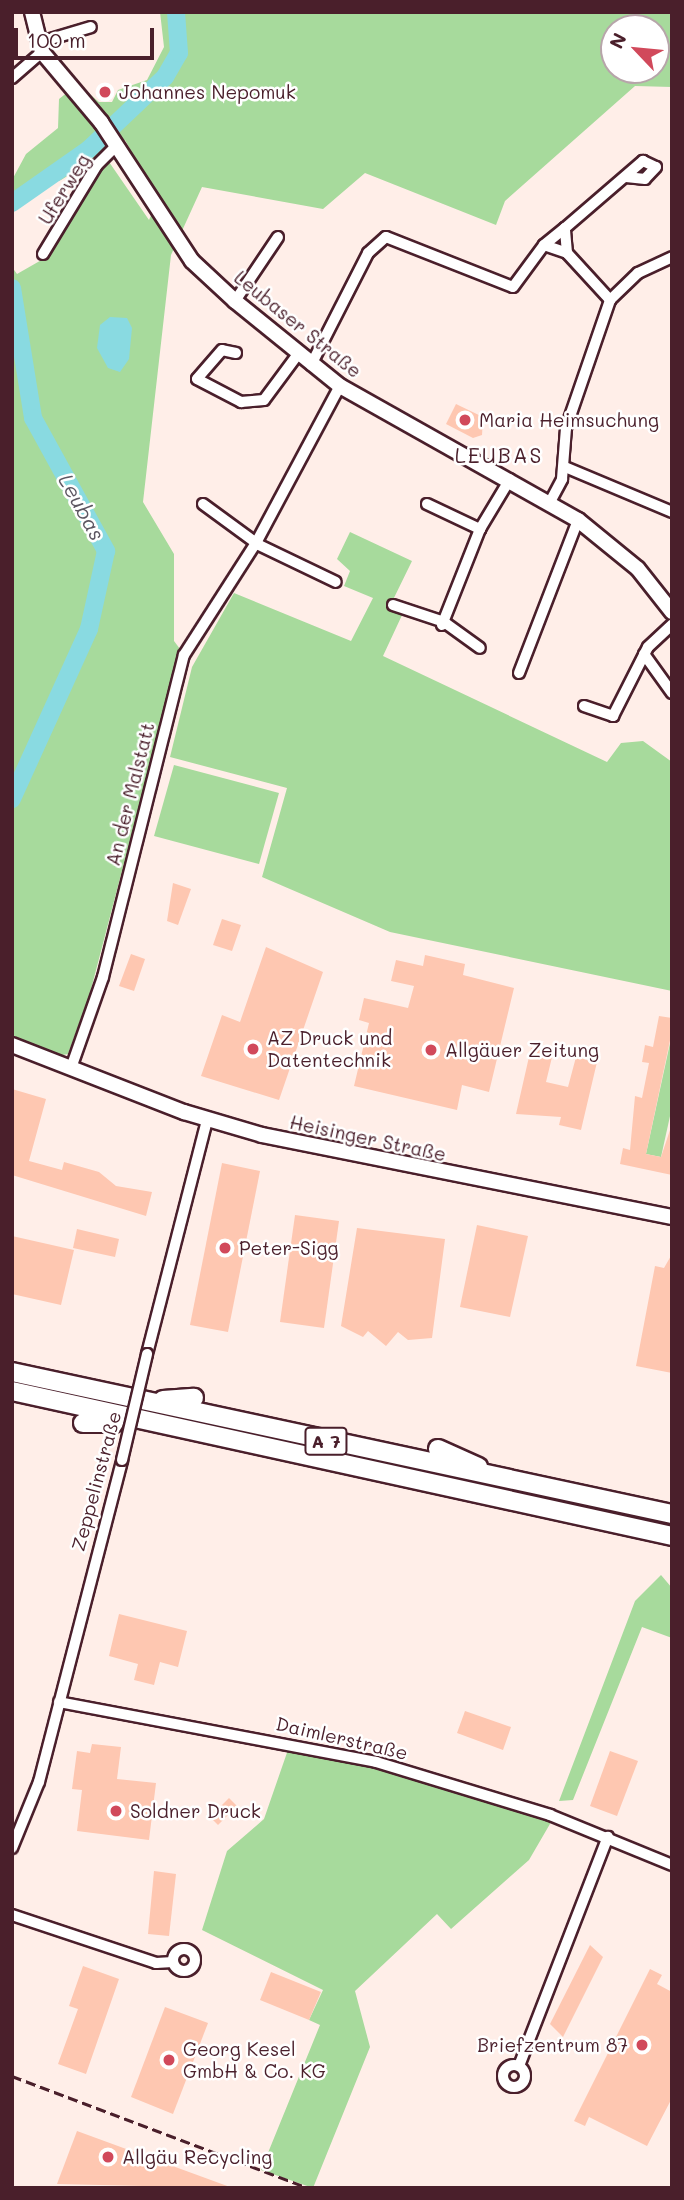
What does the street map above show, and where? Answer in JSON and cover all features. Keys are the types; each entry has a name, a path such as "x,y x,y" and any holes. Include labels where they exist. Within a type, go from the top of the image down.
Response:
{"highway":[{"name":"A 7","path":"12,1372 509,1482 669,1514"},
{"name":"A 7","path":"12,1391 666,1535"},
{"path":"142,1402 194,1398"},
{"path":"83,1423 187,1431"},
{"path":"438,1449 509,1482"}],"main road":[{"path":"32,12 39,48"},
{"name":"Leubaser Straße","path":"39,48 115,141 160,217 192,261 235,301 340,386 510,479 578,520 638,569 672,612"},
{"name":"Heisinger Straße","path":"12,1045 207,1120 672,1217"}],"street":[{"path":"12,78 39,48 91,27"},
{"name":"Uferweg","path":"43,254 97,165 115,141"},
{"path":"312,365 380,239 513,288 544,245 626,177"},
{"path":"565,228 567,253"},
{"path":"235,301 278,237"},
{"path":"544,245 567,253 611,300"},
{"path":"550,502 565,467 566,428 611,300 638,273 672,257"},
{"path":"236,353 222,350 197,379 241,402 264,400 299,354"},
{"name":"An der Malstatt","path":"68,1066 103,977 177,672 256,543 340,386"},
{"path":"565,467 672,512"},
{"path":"443,624 480,529 510,479"},
{"path":"203,504 256,543 336,583"},
{"path":"427,504 480,529"},
{"path":"519,673 578,520"},
{"path":"393,605 443,624 481,648"},
{"path":"584,706 613,716 644,654 672,625"},
{"path":"644,654 672,693"},
{"name":"Zeppelinstraße","path":"12,1848 39,1782 207,1120"},
{"name":"Daimlerstraße","path":"60,1702 376,1762 608,1837 672,1865"},
{"path":"519,2066 608,1837"},
{"path":"12,1915 156,1963 173,1962"}],"green space":[{"path":"160,12 672,12 672,87 635,86 505,201 496,225 365,173 323,209 202,187 171,255 143,502 174,554 174,641 180,649 90,993 68,1054 57,1056 12,1035 12,267 17,274 45,258 107,159 149,220 158,200 125,140 61,180 27,193 12,208 12,180 26,154 58,128 59,99 78,84 99,102 112,102 118,90 147,80 164,47"},
{"path":"350,532 412,561 390,606 403,613 383,656 607,762 621,743 643,741 672,762 672,991 390,932 262,877 287,788 170,757 192,667 234,593 351,641 373,598 344,586 350,571 337,559"},
{"path":"174,765 279,793 259,864 154,836"},
{"path":"672,1034 672,1107 661,1157 646,1154"},
{"path":"661,1575 672,1588 672,1638 642,1627 573,1800 559,1801 635,1601"},
{"path":"290,1744 376,1762 554,1817 529,1860 451,1929 437,1914 355,1991 370,2047 313,2188 261,2170 320,2025 309,2020 323,1990 202,1930 227,1851 264,1819"}],"water":[{"path":"110,317 127,318 132,328 129,359 120,372 108,368 97,348 100,325"}],"building":[{"name":"Maria Heimsuchung","path":"456,404 483,417 482,435 473,438 446,424"},
{"path":"173,883 191,889 178,925 167,921"},
{"path":"222,919 241,925 232,951 213,945"},
{"name":"AZ Druck und Datentechnik","path":"266,947 323,972 279,1100 201,1076 222,1015 240,1022"},
{"path":"131,954 145,959 134,991 119,986"},
{"name":"Allgäuer Zeitung","path":"425,955 465,964 463,975 514,988 489,1092 462,1085 457,1110 354,1086 369,1023 359,1020 364,998 408,1008 414,986 391,981 396,960 423,966"},
{"path":"659,1016 672,1018 672,1031 646,1154 661,1157 672,1124 672,1175 620,1164 623,1148 630,1150 635,1096 642,1098 649,1063 642,1062 645,1045 653,1047"},
{"name":"Allgäuer Zeitung","path":"531,1048 553,1053 546,1082 568,1087 576,1057 597,1062 581,1130 559,1125 561,1117 516,1114"},
{"path":"12,1089 46,1099 29,1161 62,1170 64,1162 99,1172 116,1186 152,1192 146,1216 12,1175"},
{"name":"Peter-Sigg","path":"222,1163 260,1171 228,1332 190,1325"},
{"path":"295,1215 339,1221 324,1328 280,1322"},
{"path":"477,1225 528,1236 510,1317 460,1307"},
{"path":"357,1228 445,1239 432,1338 408,1340 398,1332 386,1346 368,1331 363,1337 341,1326"},
{"path":"77,1229 119,1239 115,1257 73,1248"},
{"path":"12,1236 74,1250 61,1305 12,1294"},
{"path":"672,1254 672,1373 636,1366 655,1266 664,1268"},
{"path":"119,1614 187,1631 178,1667 160,1662 154,1685 134,1680 138,1664 109,1656"},
{"path":"465,1711 511,1727 503,1750 457,1733"},
{"name":"Soldner Druck","path":"92,1744 121,1747 117,1779 156,1783 149,1840 77,1831 82,1790 72,1789 77,1751 90,1753"},
{"path":"610,1751 638,1761 617,1816 590,1806"},
{"path":"229,1798 237,1806 218,1825 210,1817"},
{"path":"154,1871 176,1874 169,1936 148,1934"},
{"path":"590,1945 603,1957 563,2037 550,2024"},
{"path":"83,1966 119,1979 86,2074 58,2064 78,2009 69,2006"},
{"name":"Briefzentrum 87","path":"650,1969 662,1975 657,1984 672,1992 672,2098 647,2146 589,2117 585,2126 574,2121"},
{"path":"271,1972 321,1992 309,2020 260,2000"},
{"name":"Georg Kesel GmbH & Co. KG","path":"165,2007 208,2023 173,2114 131,2097"},
{"name":"Allgäu Recycling","path":"77,2131 230,2187 57,2184"}],"waterway":[{"name":"Leubas","path":"12,203 89,149 165,77 179,53 176,12"},
{"name":"Leubas","path":"12,288 33,418 106,551 89,629 12,799"}],"railway":[{"path":"12,2076 308,2188"}],"place":[{"name":"Johannes Nepomuk","path":"105,92"},
{"name":"Maria Heimsuchung","path":"465,420"},
{"name":"AZ Druck und Datentechnik","path":"253,1049"},
{"name":"Allgäuer Zeitung","path":"431,1050"},
{"name":"Peter-Sigg","path":"225,1248"},
{"name":"Soldner Druck","path":"116,1811"},
{"name":"Briefzentrum 87","path":"642,2045"},
{"name":"Georg Kesel GmbH & Co. KG","path":"169,2060"},
{"name":"Allgäu Recycling","path":"108,2157"}],"district":[{"name":"LEUBAS","path":"499,455"}]}
